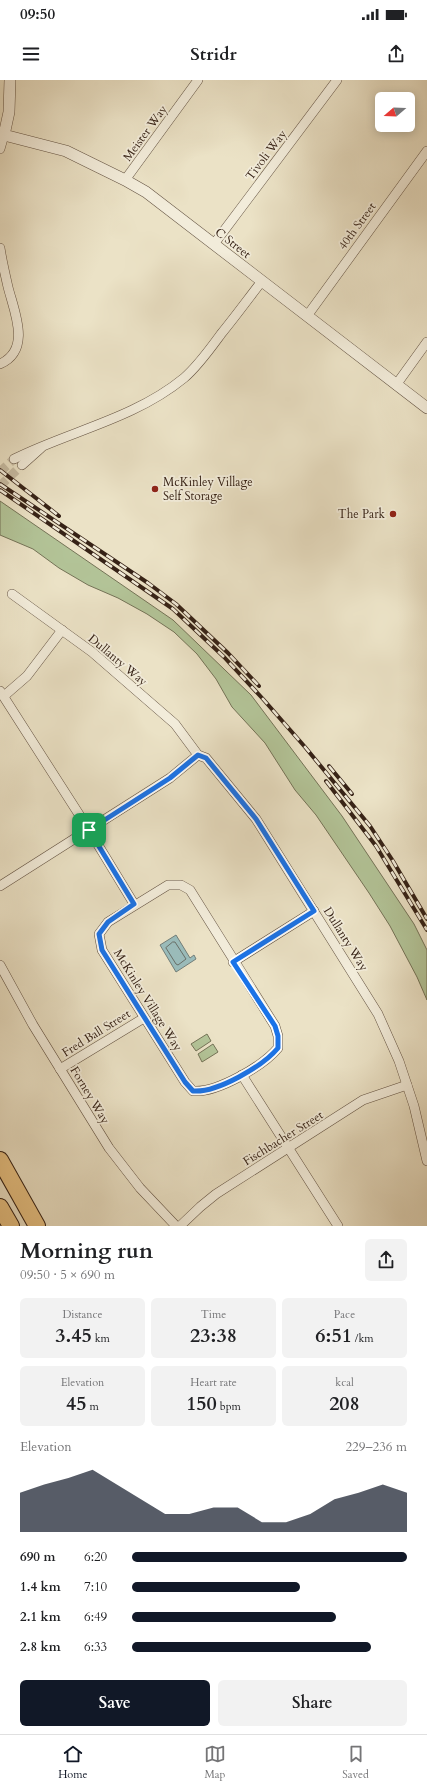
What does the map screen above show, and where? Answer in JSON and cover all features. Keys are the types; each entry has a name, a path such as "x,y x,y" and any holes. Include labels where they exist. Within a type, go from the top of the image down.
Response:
{"highway":[{"path":"0,1160 37,1226"},
{"path":"0,1207 11,1226"}],"street":[{"path":"0,149 9,112 10,80"},
{"name":"Meister Way","path":"125,180 198,80"},
{"name":"Tivoli Way","path":"214,244 337,80"},
{"name":"C Street","path":"4,135 66,150 125,180 169,209 427,408"},
{"name":"40th Street","path":"307,316 427,151"},
{"path":"0,248 19,326 18,341 14,353 10,358 0,364"},
{"path":"14,459 120,417 158,397 185,377 208,352 262,281"},
{"path":"396,385 427,342"},
{"path":"22,465 42,448"},
{"name":"Dullanty Way","path":"12,594 92,652 175,724 198,755 206,758 256,819 378,1014 399,1061 414,1106 427,1161"},
{"path":"62,630 27,676 2,694 89,830 134,904"},
{"path":"0,886 170,778 198,755"},
{"name":"McKinley Village Way","path":"168,884 181,885 190,890 233,962 275,1026 278,1036 278,1048 272,1055 242,1075 213,1089 202,1092 193,1091 185,1082 102,950 99,934 108,922 134,904 168,884"},
{"path":"233,962 314,911"},
{"name":"Forney Way","path":"0,965 32,1025 109,1148 140,1188 176,1226"},
{"name":"Fred Ball Street","path":"60,1069 144,1018"},
{"path":"242,1075 338,1226"},
{"name":"Fischbacher Street","path":"180,1226 216,1194 363,1100 407,1085"}],"green space":[{"path":"0,501 173,620 251,695 342,816 414,924 427,950 427,1000 417,977 390,926 369,893 316,815 295,790 265,743 232,707 216,679 197,654 174,632 147,614 118,598 88,585 59,568 33,549 0,535"},
{"path":"207,1034 211,1041 196,1051 191,1044"},
{"path":"213,1044 218,1052 202,1062 198,1054"}],"water":[{"path":"176,935 190,958 194,955 196,959 176,972 160,945"}],"tunnel":[{"path":"0,472 14,459"},
{"path":"0,486 22,465"}],"railway":[{"path":"0,470 59,516"},
{"path":"0,484 148,583 176,604 228,653 259,686"},
{"path":"0,490 173,609 224,657 305,747 370,826 393,861 427,919"},
{"path":"329,766 352,794"},
{"path":"326,781 376,846 427,930"}],"place":[{"name":"McKinley Village Self Storage","path":"155,489"},
{"name":"The Park","path":"393,514"}],"route":[{"path":"198,755 206,758 256,819 314,911 233,962 275,1026 278,1036 278,1048 272,1055 242,1075 213,1089 202,1092 193,1091 185,1082 102,950 99,934 108,922 134,904 89,830 170,778 198,755"}]}
